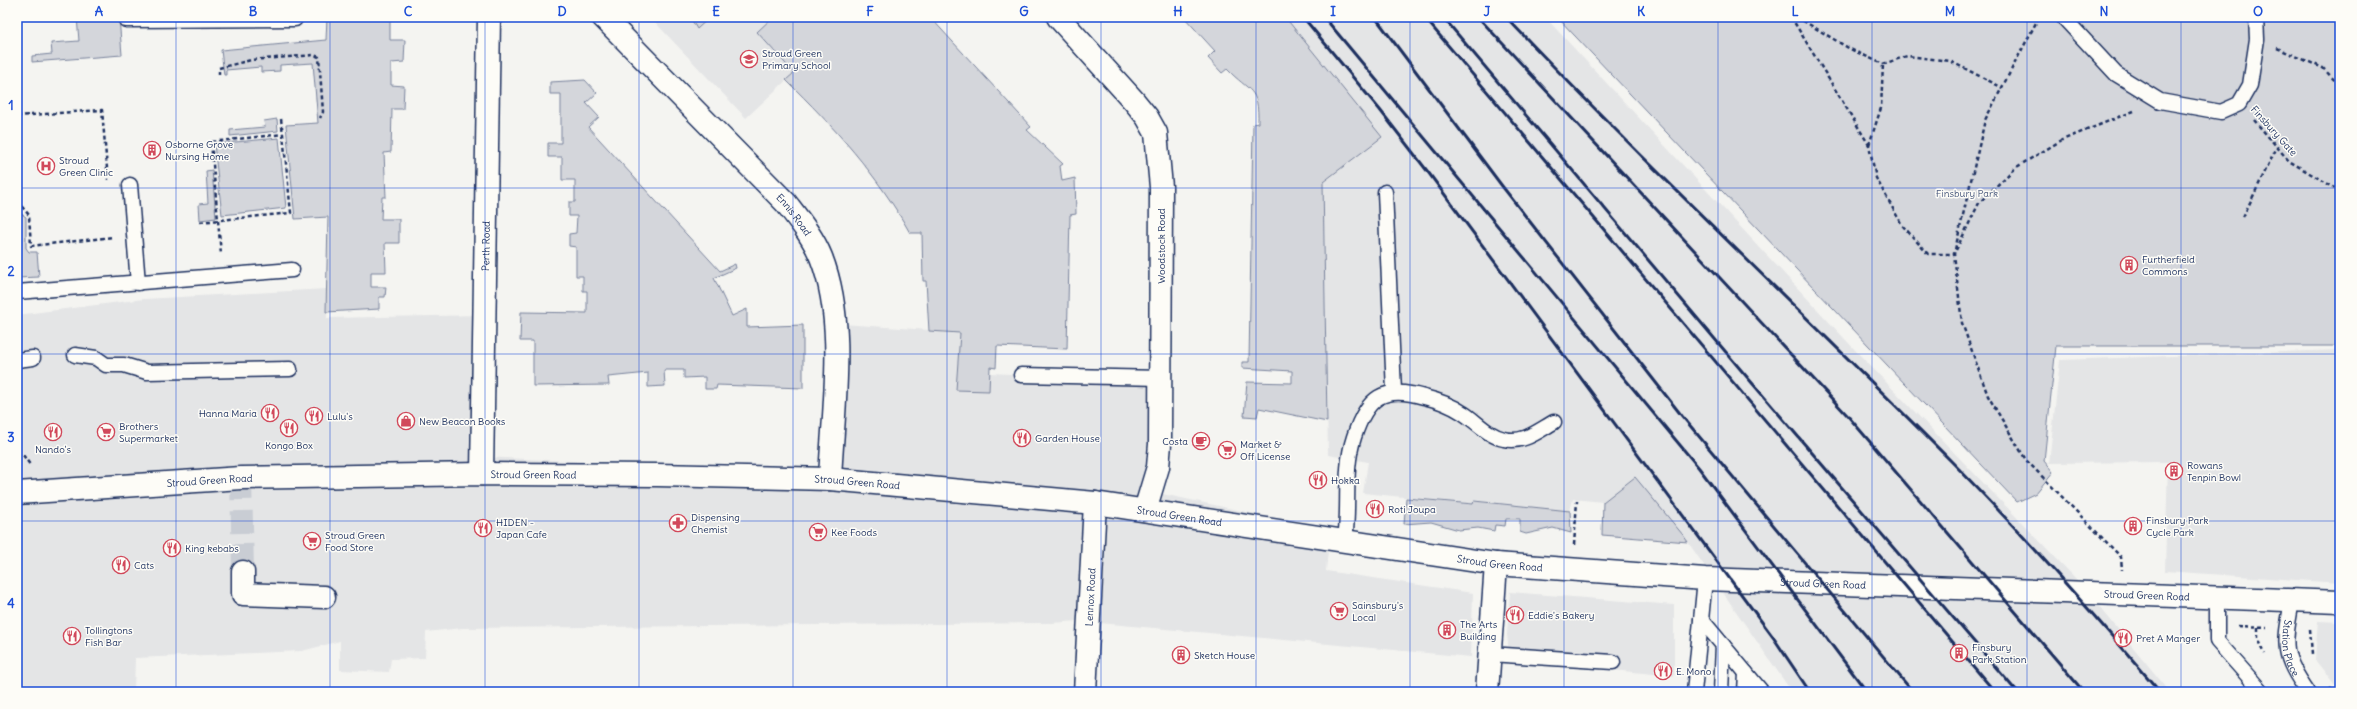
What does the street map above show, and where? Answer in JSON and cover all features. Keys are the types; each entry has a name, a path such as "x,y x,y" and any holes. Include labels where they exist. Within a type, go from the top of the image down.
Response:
{"main road":[{"name":"Perth Road","path":"482,474 489,17"},
{"name":"Ennis Road","path":"603,17 786,203 804,226 820,256 830,288 837,330 830,479"},
{"name":"Woodstock Road","path":"1058,17 1134,101 1147,117 1156,133 1161,186 1160,444 1158,467 1145,510"},
{"name":"Stroud Green Road","path":"17,493 241,478 482,474 657,475 830,479 1095,503 1496,564 1705,579 2217,596 2292,601 2340,602"},
{"name":"Lennox Road","path":"1085,692 1095,503"},
{"path":"1487,692 1496,564"},
{"path":"243,572 243,594 324,597"}],"lane":[{"path":"126,17 126,20 295,19"},
{"path":"2064,17 2116,74 2160,102 2221,112 2239,104 2250,85 2257,39 2256,17"},
{"path":"130,185 138,283"},
{"path":"1385,192 1394,391"},
{"path":"17,292 292,270"},
{"path":"75,355 96,358 106,365 124,365 147,372 290,369"},
{"path":"17,360 33,358"},
{"path":"1021,375 1161,378"},
{"path":"1345,540 1349,458 1354,437 1369,406 1379,396 1394,391 1408,392 1439,401 1463,412 1482,428 1503,439 1522,440 1554,422"},
{"path":"1694,692 1705,579"},
{"path":"2217,596 2217,641 2262,692"},
{"name":"Station Place","path":"2292,601 2286,640 2288,658 2292,670 2308,692"},
{"path":"1701,619 1762,692"},
{"path":"1721,692 1723,645"},
{"path":"1490,654 1613,662"},
{"path":"1745,692 1746,673"}],"path":[{"path":"1791,17 1869,145 1876,178 1902,225 1928,254 1954,254"},
{"path":"1796,17 1850,49 1883,64 1907,56 1950,62 2001,87"},
{"path":"2040,17 2001,87 1985,120 1954,254 1962,323 1988,396 2026,460 2121,557 2122,574"},
{"path":"2257,39 2323,68 2340,86"},
{"path":"219,75 219,68 251,60 314,55 319,57 323,112 320,118"},
{"path":"1869,145 1881,108 1883,64"},
{"path":"1954,254 1980,203 2015,168 2062,140 2104,121 2160,102"},
{"name":"Finsbury Gate","path":"2239,104 2289,161 2340,191"},
{"path":"17,116 102,110 108,180 130,178 130,185"},
{"path":"200,222 291,213 281,119"},
{"path":"223,276 211,142 283,134"},
{"path":"2243,217 2277,147"},
{"path":"17,197 17,201 29,215 31,246 135,235"},
{"path":"23,454 29,465"},
{"path":"1574,550 1577,502"},
{"path":"2233,626 2274,627"},
{"name":"Station Place","path":"2311,629 2312,655"},
{"path":"2329,687 2334,692"}],"shaded area":[{"name":"Stroud Green Primary School","path":"650,17 834,17 794,73 746,118"},
{"path":"1255,17 1545,17 1857,352 2080,583 2170,692 1792,692 1683,535 1603,502 1573,499 1570,511 1475,501 1474,504 1363,493 1368,462 1328,455 1323,169"},
{"path":"326,289 327,318 485,315 483,457 836,473 842,324 988,334 989,373 1156,380 1158,493 1330,530 1326,571 1473,593 1471,657 1078,621 1052,623 463,628 426,632 425,658 391,659 389,672 340,670 340,641 302,651 135,658 134,692 17,692 17,315 144,299"},
{"name":"Rowans Tenpin Bowl","path":"2340,350 2340,583 2165,571 2168,462 2049,463 2060,360"},
{"path":"1510,592 1674,605 1674,676 1510,660 1507,635"},
{"path":"2318,621 2340,622 2340,691 2315,660"}],"green space":[{"path":"77,17 119,17 122,55 32,62 32,56 52,54 51,43 79,41"},
{"path":"327,17 390,17 390,40 405,40 404,62 391,63 391,85 404,86 403,109 392,109 391,152 384,153 386,197 382,197 381,219 399,219 399,243 385,243 386,272 371,272 371,287 386,287 385,297 379,297 379,309 326,312 328,217 295,219 286,125 318,123 313,63 280,65 280,71 261,72 261,67 226,70 226,75 224,75 221,50 326,40"},
{"path":"690,17 710,17 697,29"},
{"path":"773,17 930,17 1031,127 1027,130 1063,164 1060,166 1062,181 1075,178 1076,214 1070,215 1067,349 997,346 996,368 990,367 989,391 956,390 960,333 929,331 926,281 923,281 922,233 910,233 884,191 854,152 786,80 794,73 757,32"},
{"path":"1184,17 1285,17 1382,137 1323,182 1327,422 1259,408 1257,417 1244,416 1247,382 1292,383 1292,371 1242,368 1242,362 1249,362 1253,124 1258,123 1257,103 1255,96 1247,87 1227,69 1222,73 1208,58 1215,51"},
{"name":"Finsbury Park","path":"1557,17 2340,17 2340,346 2056,346 2044,461 2053,472 2036,493 2017,502"},
{"path":"585,80 597,93 586,103 599,117 588,127 720,271 735,264 736,268 714,278 732,316 747,309 747,327 803,325 803,388 717,385 716,389 705,389 705,377 684,378 684,370 664,370 665,386 648,387 648,373 608,377 609,385 533,386 533,341 520,341 521,312 587,313 587,291 583,291 583,276 576,276 576,247 569,246 569,234 576,233 577,216 569,216 569,202 575,202 575,180 562,180 562,157 548,157 548,143 561,143 561,94 550,94 550,82"},
{"path":"277,119 278,131 230,136 230,130 265,127 264,121"},
{"path":"279,138 286,208 222,215 214,144"},
{"path":"212,170 216,218 200,220 199,204 208,203 206,171"},
{"path":"17,211 26,217 26,248 29,252 37,252 39,277 17,278"},
{"path":"1635,477 1688,542 1602,535 1603,502"},
{"path":"1406,498 1473,504 1474,501 1570,511 1571,533 1553,528 1526,534 1520,532 1520,519 1506,519 1505,526 1495,525 1494,531 1478,528 1459,530 1431,522 1404,524"}],"tunnel":[{"path":"241,478 243,572"}],"railway":[{"path":"1303,17 1380,110 1428,172 1773,637 1810,692"},
{"path":"1324,17 1699,468 1867,692"},
{"path":"1375,17 1502,186 1682,416 1913,692"},
{"path":"1424,17 1995,692"},
{"path":"1443,17 1741,370 2017,692"},
{"path":"1478,17 1847,415 2084,692"},
{"path":"1506,17 1615,130 1951,461 2058,575 2160,692"}],"place":[{"name":"Stroud Green Primary School","path":"749,59"},
{"name":"Osborne Grove Nursing Home","path":"152,150"},
{"name":"Stroud Green Clinic","path":"46,166"},
{"name":"Furtherfield Commons","path":"2129,265"},
{"name":"Hanna Maria","path":"270,413"},
{"name":"Lulu's","path":"314,416"},
{"name":"New Beacon Books","path":"406,421"},
{"name":"Kongo Box","path":"289,428"},
{"name":"Nando's","path":"53,432"},
{"name":"Brothers Supermarket","path":"106,432"},
{"name":"Garden House","path":"1022,438"},
{"name":"Costa","path":"1201,441"},
{"name":"Market & Off License","path":"1227,450"},
{"name":"Rowans Tenpin Bowl","path":"2174,471"},
{"name":"Hokka","path":"1318,480"},
{"name":"Roti Joupa","path":"1375,509"},
{"name":"Dispensing Chemist","path":"678,523"},
{"name":"Finsbury Park Cycle Park","path":"2133,526"},
{"name":"HIDEN - Japan Cafe","path":"483,528"},
{"name":"Kee Foods","path":"818,532"},
{"name":"Stroud Green Food Store","path":"312,541"},
{"name":"King kebabs","path":"172,548"},
{"name":"Cats","path":"121,565"},
{"name":"Sainsbury's Local","path":"1339,611"},
{"name":"Eddie's Bakery","path":"1515,615"},
{"name":"The Arts Building","path":"1447,630"},
{"name":"Tollingtons Fish Bar","path":"72,636"},
{"name":"Pret A Manger","path":"2123,638"},
{"name":"Finsbury Park Station","path":"1959,653"},
{"name":"Sketch House","path":"1181,655"},
{"name":"E. Mono","path":"1663,671"}]}
